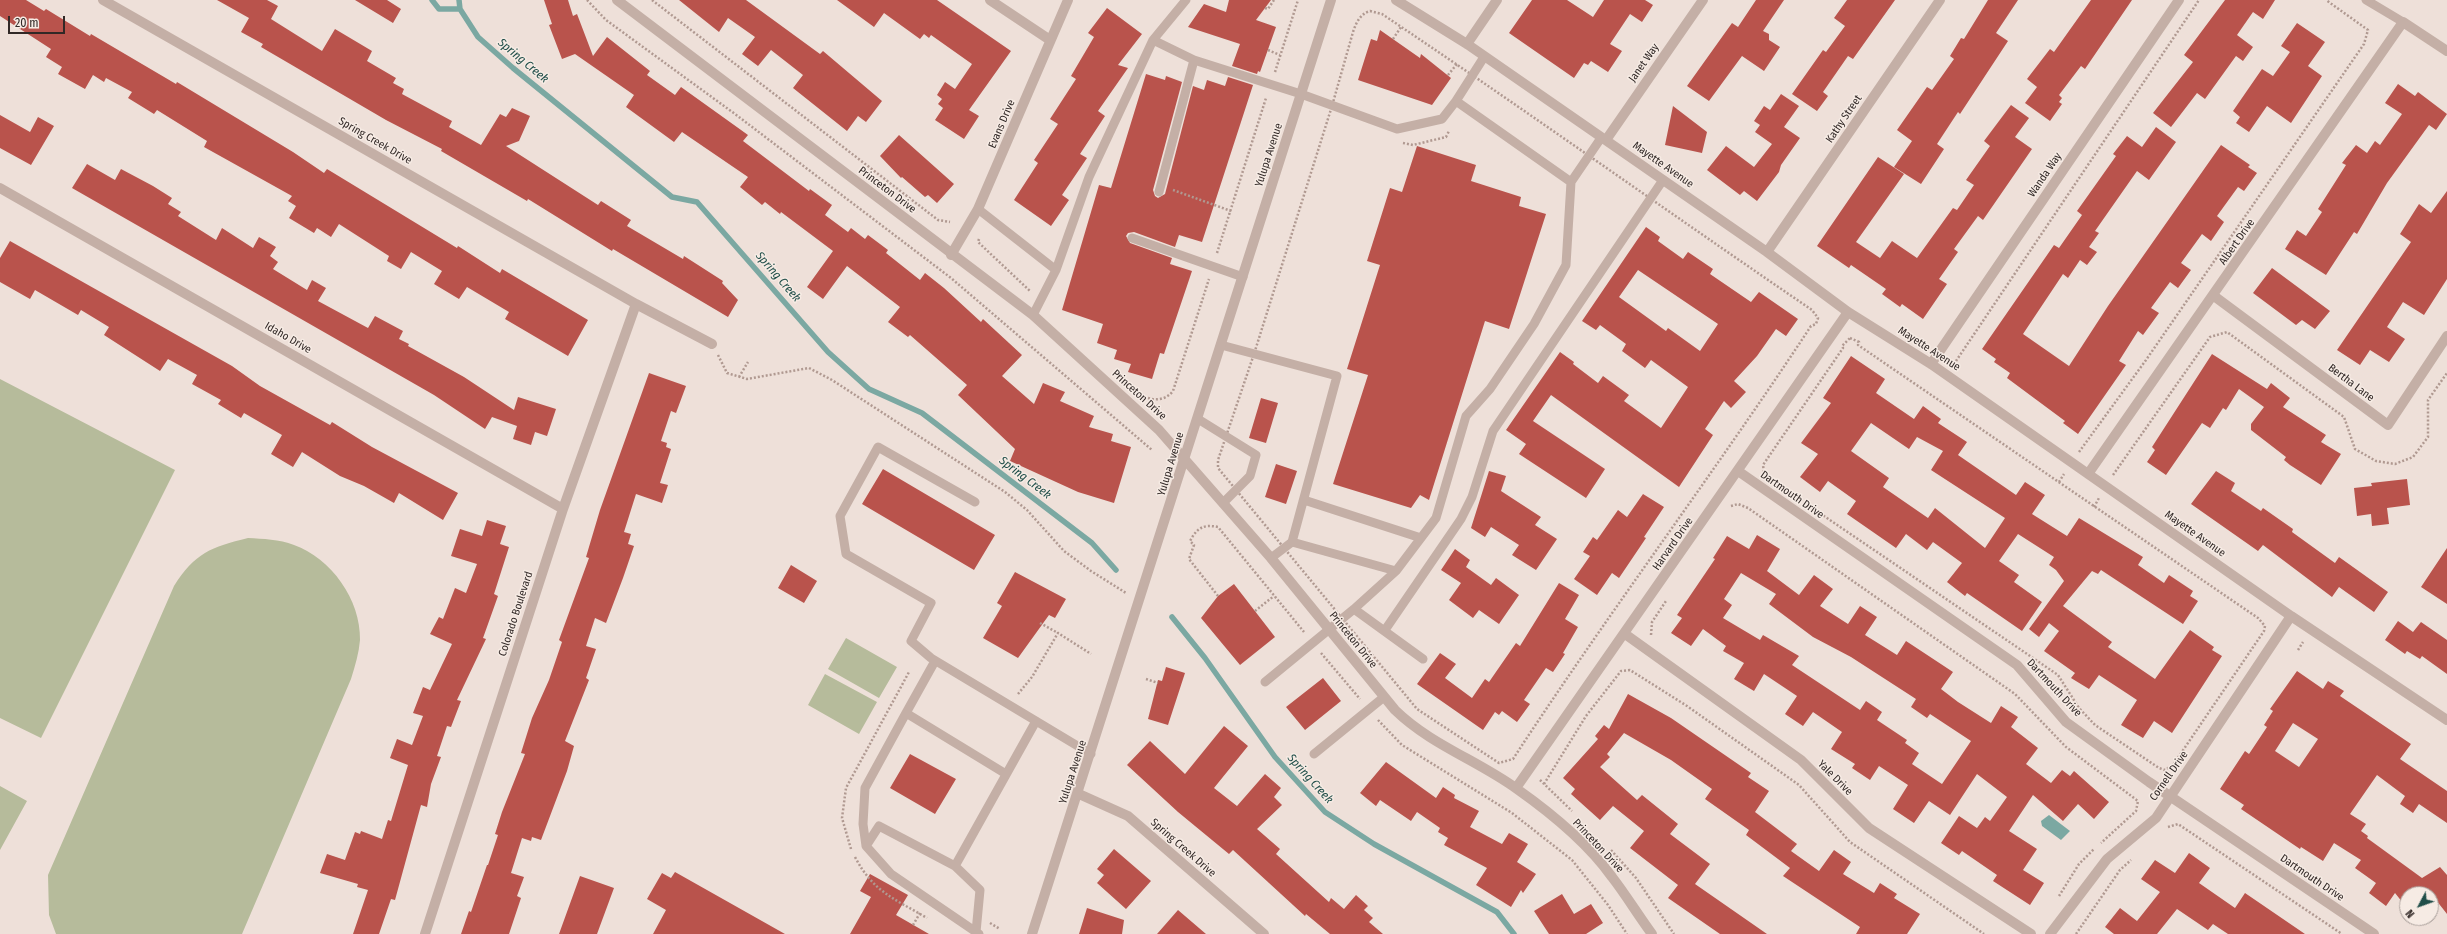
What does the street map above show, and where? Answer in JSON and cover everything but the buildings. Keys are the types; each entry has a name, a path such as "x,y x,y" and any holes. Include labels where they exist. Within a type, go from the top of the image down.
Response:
{"street":[{"name":"Spring Creek Drive","path":"103,0 636,304 712,344"},
{"name":"Princeton Drive","path":"617,0 951,255 1033,315 1159,430 1186,459 1271,558 1384,697 1408,722 1435,742 1516,788 1551,815 1586,847 1612,876 1652,934"},
{"path":"990,0 1050,40"},
{"name":"Evans Drive","path":"951,255 978,210 1068,0"},
{"name":"Yulupa Avenue","path":"1032,934 1079,794 1331,0"},
{"name":"Mayette Avenue","path":"1396,0 1467,44 1767,252 1848,312 1931,364 2290,616 2447,720"},
{"path":"1467,44 1497,0"},
{"name":"Janet Way","path":"1604,139 1703,0"},
{"name":"Kathy Street","path":"1767,252 1940,0"},
{"name":"Wanda Way","path":"1931,364 2179,0"},
{"path":"2403,22 2447,51"},
{"name":"Albert Drive","path":"2088,474 2214,296 2403,22"},
{"name":"Idaho Drive","path":"0,188 563,509"},
{"name":"Bertha Lane","path":"2214,296 2388,425 2447,336"},
{"name":"Colorado Boulevard","path":"424,934 563,509 636,304"},
{"name":"Harvard Drive","path":"1516,788 1625,634 1848,312"},
{"name":"Dartmouth Drive","path":"1738,471 2017,665 2066,722 2374,934"},
{"name":"Cornell Drive","path":"2050,934 2107,859 2156,818 2290,616"},
{"name":"Yale Drive","path":"1625,634 1801,760 1869,828 2031,934"},
{"name":"Spring Creek Drive","path":"1079,794 1128,816 1264,934"}],"lane":[{"path":"1033,315 1056,270 1089,177 1153,40 1186,0"},
{"path":"2366,0 2403,22"},
{"path":"1153,40 1194,60 1301,94 1397,129 1442,119 1456,101 1484,57"},
{"path":"1160,189 1194,60"},
{"path":"1456,101 1571,182"},
{"path":"1266,682 1354,610 1396,571 1436,518 1466,416 1490,389 1534,324 1566,265 1571,182 1588,156 1604,139"},
{"path":"1385,630 1461,519 1472,497 1493,431 1663,180"},
{"path":"978,210 1056,270"},
{"path":"1132,238 1243,277"},
{"path":"1221,345 1337,376 1292,542 1271,558"},
{"path":"1198,419 1256,455 1250,476 1223,503"},
{"path":"974,502 878,447 840,516 846,554 931,603 911,641 935,661 1091,754"},
{"path":"1304,500 1421,538"},
{"path":"1292,542 1396,571"},
{"path":"1354,610 1385,630 1423,659"},
{"path":"935,661 865,788 862,824 866,846 891,874 977,933"},
{"path":"1314,754 1384,697"},
{"path":"906,713 1006,774"},
{"path":"955,866 1036,721"},
{"path":"866,846 879,826 955,866 980,890 977,933"}],"path":[{"path":"587,0 606,20 735,114 951,278 1152,450"},
{"path":"652,0 938,220 950,222"},
{"path":"1265,8 1268,9 1274,0"},
{"path":"1956,361 2200,0"},
{"path":"2083,448 2364,44 2368,30 2326,0"},
{"path":"1142,393 1154,400 1163,398 1173,391 1297,1"},
{"path":"1332,106 1357,22 1363,14 1370,11 1382,14 1457,64 1650,200 1812,310 1818,318 1816,324 1812,326 1751,417 1555,695 1513,760 1498,763 1417,709 1342,620"},
{"path":"1393,39 1402,27"},
{"path":"1268,50 1280,55"},
{"path":"1448,75 1457,64"},
{"path":"1403,143 1413,145 1446,137 1450,129"},
{"path":"1160,189 1231,211"},
{"path":"978,242 1040,301"},
{"path":"2114,473 2210,337 2227,332 2344,417 2355,449 2376,461 2395,464 2413,457 2428,437 2428,400 2447,373"},
{"path":"1850,338 1859,342 1858,344 2258,618 2265,626 2264,631 2173,765 2165,770 2095,725 2079,708 2058,675 1799,499 1764,473 1763,465 1843,348 1842,346 1850,338"},
{"path":"712,344 727,373 739,377 747,379 763,378 808,368 832,380 1005,492 1027,510 1064,551 1091,571 1140,602"},
{"path":"739,377 748,362"},
{"path":"1729,507 1738,504 1748,508 2015,694 2066,746 2138,800 2136,811 2079,864 2056,900"},
{"path":"1218,596 1189,559 1194,545 1190,541 1195,532 1202,526 1218,527 1369,710 1402,745 1512,812 1572,860 1608,905 1627,934"},
{"path":"1255,611 1274,596"},
{"path":"1656,639 1650,634 1652,622 1669,597"},
{"path":"1040,623 1091,654"},
{"path":"1015,700 1032,677 1058,633"},
{"path":"1544,784 1586,716 1621,671 1630,670 1687,706 1799,785 1850,842 1984,934"},
{"path":"1146,679 1158,683"},
{"path":"2164,831 2170,826 2178,824 2342,934"},
{"path":"2076,934 2120,870 2135,857"},
{"path":"896,900 906,905"},
{"path":"913,925 920,913"}],"green space":[{"path":"0,379 175,470 41,738 0,718"},
{"path":"248,538 271,540 294,545 308,551 331,570 341,582 355,610 359,625 360,640 358,655 351,679 242,934 56,934 49,915 48,875 174,586 189,566 205,553 214,548"},
{"path":"846,638 897,667 879,698 828,669"},
{"path":"825,674 877,702 859,734 808,705"},
{"path":"0,786 27,801 0,850"}],"water":[{"path":"2049,815 2070,831 2061,840 2042,826 2041,821"}],"waterway":[{"name":"Spring Creek","path":"432,0 439,9 460,9"},
{"name":"Spring Creek","path":"459,0 460,9 478,37 513,68 672,197 697,202 828,352 869,389 922,413 1092,543 1116,570"},
{"name":"Spring Creek","path":"1172,617 1205,658 1275,757 1325,812 1374,844 1497,912 1514,934"}]}
